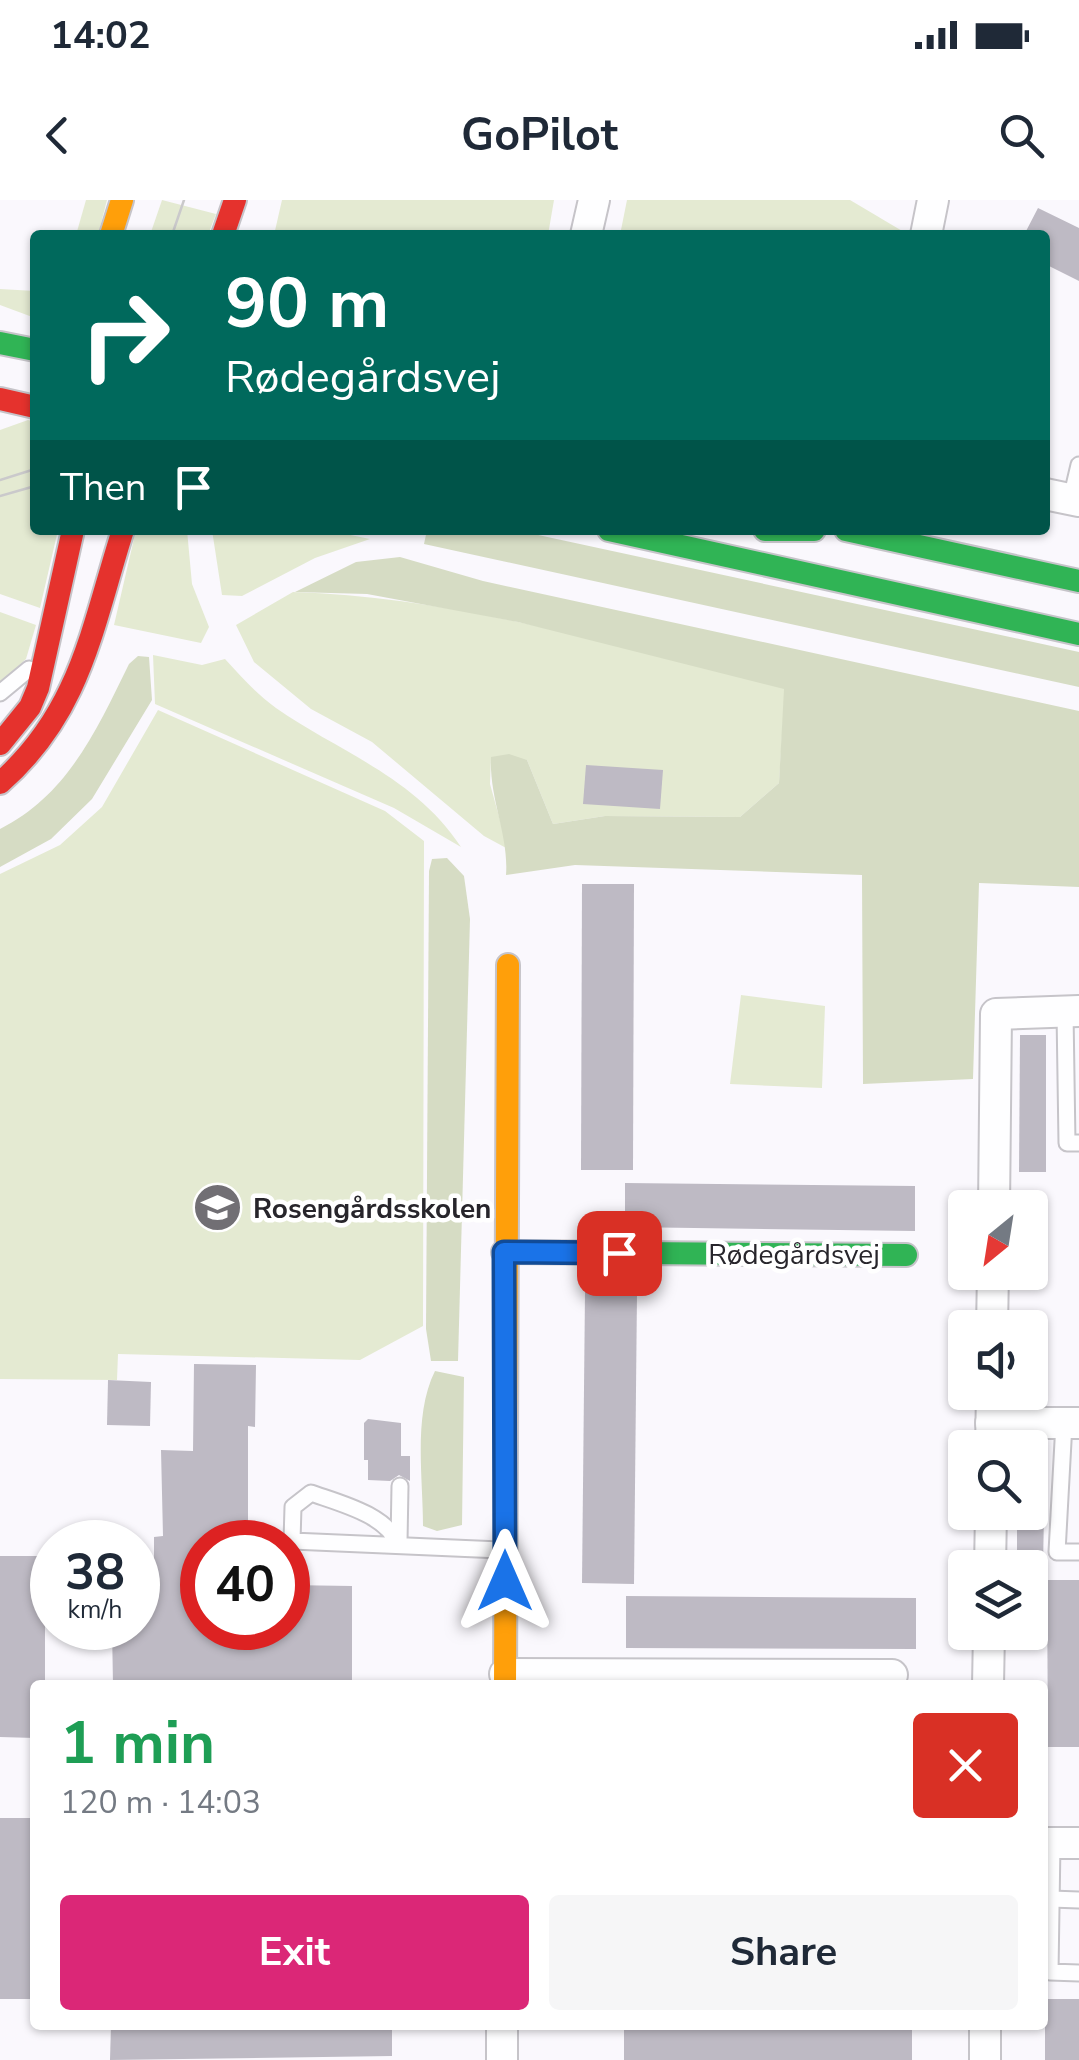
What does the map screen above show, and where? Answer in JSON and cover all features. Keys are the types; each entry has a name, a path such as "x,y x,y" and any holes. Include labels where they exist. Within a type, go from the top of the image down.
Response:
{"street":[{"path":"113,230 122,200"},
{"path":"226,230 235,200"},
{"path":"587,230 594,200"},
{"path":"927,230 933,200"},
{"path":"0,323 21,347"},
{"path":"0,399 30,407"},
{"path":"0,744 30,707 38,688 72,535"},
{"path":"105,583 110,535"},
{"path":"0,783 40,748 66,708 86,665 105,583 121,535"},
{"path":"632,535 1079,634"},
{"path":"869,535 1079,581"},
{"path":"508,966 505,1679 892,1676"},
{"path":"994,1190 996,1014 1072,1012"},
{"name":"Rødegårdsvej","path":"504,1252 906,1254"},
{"path":"1028,1430 1072,1424"},
{"path":"988,1680 989,1650"},
{"path":"502,2030 502,2060"},
{"path":"985,2030 985,2060"}],"lane":[{"path":"1065,498 1079,465"},
{"path":"0,694 22,678 49,636"},
{"path":"1072,1012 1068,1143 1079,1143"},
{"path":"1072,1424 1060,1480 1058,1552 1079,1552"},
{"path":"1060,1480 1079,1480"},
{"path":"398,1545 400,1486"},
{"path":"398,1545 394,1532 350,1507 311,1494 292,1507 292,1541 505,1550"},
{"path":"1058,1843 1050,1972 1079,1973"},
{"path":"1052,1899 1079,1900"}],"green space":[{"path":"86,200 107,200 99,230 77,230"},
{"path":"162,200 216,214 210,230 152,230"},
{"path":"282,200 554,200 549,230 275,230"},
{"path":"627,200 850,200 901,230 621,230"},
{"path":"0,289 30,291 30,316 0,305"},
{"path":"30,421 30,535 57,535 40,608 0,594 0,430"},
{"path":"135,535 187,535 192,584 209,627 201,643 114,625"},
{"path":"213,535 350,535 370,539 315,558 242,596 222,595"},
{"path":"426,535 538,535 1079,652 1079,687 424,544"},
{"path":"400,557 483,581 1079,711 1079,887 979,883 973,1079 863,1084 862,875 575,865 506,875 491,757 509,754 527,760 553,824 605,816 740,817 779,783 784,689 518,622 367,594 295,592 356,562"},
{"path":"293,592 418,603 479,614 785,688 779,783 740,817 605,816 553,824 527,760 491,758 490,784 508,849 484,836 372,742 311,709 254,662 236,625"},
{"path":"0,612 36,625 26,659 0,683"},
{"path":"153,655 202,665 225,659 276,708 376,768 422,802 461,847 394,808 155,704"},
{"path":"138,656 149,657 152,700 92,799 51,839 0,867 0,829 24,815 62,779 92,736 129,664"},
{"name":"Rosengårdsskolen","path":"158,710 385,811 424,841 423,1326 360,1360 118,1354 117,1380 0,1379 0,874 60,845 102,807"},
{"path":"447,858 464,876 470,919 458,1361 431,1361 426,1329 429,871 432,859"},
{"path":"741,995 825,1006 822,1088 730,1084"},
{"path":"435,1371 464,1377 462,1525 437,1531 423,1526 421,1467 424,1407"}],"building":[{"path":"1038,208 1079,228 1079,281 1050,266 1050,230 1027,230"},
{"path":"586,765 663,770 660,809 583,804"},
{"path":"582,884 634,884 633,1170 581,1170"},
{"path":"1020,1035 1046,1035 1046,1172 1019,1172"},
{"path":"625,1183 915,1186 915,1231 625,1227"},
{"path":"585,1292 637,1293 634,1584 582,1583"},
{"path":"194,1364 256,1365 255,1427 248,1426 248,1520 180,1520 180,1650 310,1650 310,1585 352,1586 352,1680 113,1680 112,1650 160,1650 161,1450 193,1451"},
{"path":"108,1380 151,1382 150,1426 107,1425"},
{"path":"368,1419 401,1423 401,1456 410,1456 410,1481 399,1475 390,1481 368,1480 364,1423"},
{"path":"1017,1530 1044,1530 1043,1550 1017,1550"},
{"path":"0,1556 30,1556 30,1650 45,1650 45,1680 30,1680 30,1738 0,1737"},
{"path":"1048,1580 1079,1580 1079,1747 1048,1747"},
{"path":"626,1596 916,1598 916,1649 626,1648"},
{"path":"0,1818 30,1818 30,1999 0,1999"},
{"path":"1048,1999 1079,1999 1079,2060 1045,2060"},
{"path":"111,2030 392,2030 392,2056 110,2060"},
{"path":"624,2030 912,2030 912,2060 624,2060"}],"tram line":[{"path":"174,230 184,200"},
{"path":"0,480 30,471"},
{"path":"0,496 30,487"}],"traffic: fast":[{"path":"0,343 30,349"},
{"path":"632,535 1079,634"},
{"path":"869,535 1079,581"},
{"path":"503,1252 906,1255"}],"traffic: slow":[{"path":"113,230 122,200"},
{"path":"505,1680 508,965"}],"traffic: jam":[{"path":"225,230 235,200"},
{"path":"0,399 30,406"},
{"path":"0,744 30,707 38,688 72,535"},
{"path":"0,783 27,756 66,697 92,634 122,535"}],"place":[{"name":"Rosengårdsskolen","path":"218,1208"}],"route":[{"path":"505,1581 504,1252 619,1253"}]}
